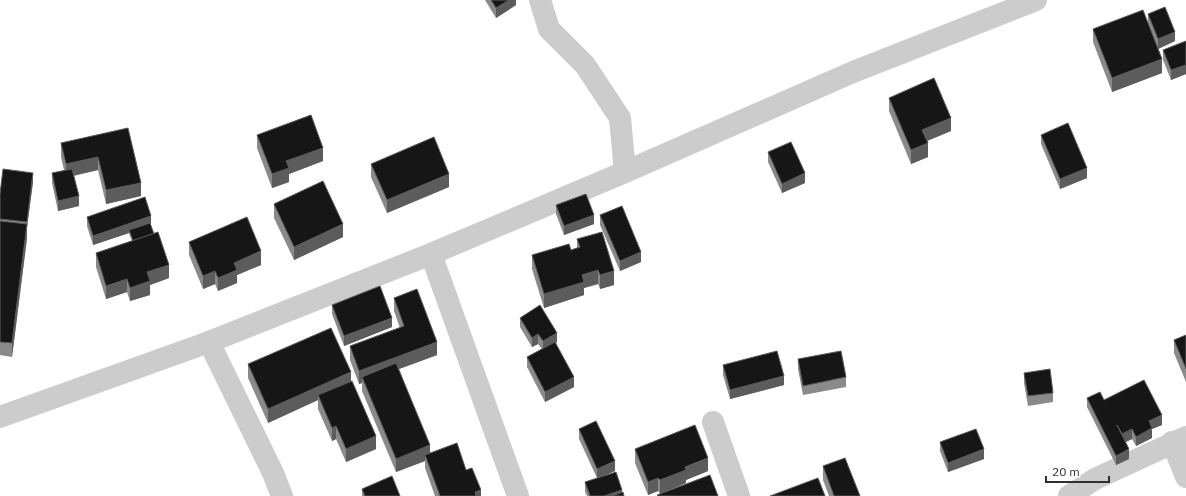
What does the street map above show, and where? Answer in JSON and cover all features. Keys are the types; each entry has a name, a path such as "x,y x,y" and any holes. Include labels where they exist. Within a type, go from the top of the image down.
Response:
{"street":[{"path":"540,0 549,29 585,65 620,118 625,172"},
{"path":"0,417 209,342 431,254 625,172 853,72 1036,0"},
{"path":"431,254 518,496"},
{"path":"209,342 273,473 282,496"},
{"path":"714,422 739,496"},
{"path":"1069,496 1095,479 1179,439 1186,477"}],"building":[{"path":"491,0 509,0 496,8"},
{"path":"1165,7 1175,32 1158,39 1148,14"},
{"path":"1143,10 1162,59 1112,78 1093,29"},
{"path":"1186,41 1186,65 1171,70 1163,50"},
{"path":"934,78 951,118 922,130 928,143 911,150 889,98"},
{"path":"311,115 323,148 286,161 289,168 272,174 257,135"},
{"path":"1068,123 1087,168 1060,179 1041,135"},
{"path":"128,128 141,183 106,190 98,157 66,164 61,143"},
{"path":"434,137 449,174 387,200 371,164"},
{"path":"791,142 805,173 782,184 768,152"},
{"path":"3,169 33,173 27,222 0,219 0,194"},
{"path":"72,169 79,196 58,201 52,173"},
{"path":"323,181 343,224 294,247 274,204"},
{"path":"586,194 594,215 564,226 556,205"},
{"path":"145,197 151,216 93,236 87,217"},
{"path":"622,206 641,252 620,261 600,215"},
{"path":"247,217 261,251 234,263 237,270 218,278 215,271 203,276 189,242"},
{"path":"0,221 27,224 12,343 0,342"},
{"path":"150,223 154,234 133,241 129,230"},
{"path":"158,232 169,265 147,272 150,281 130,288 127,279 106,286 96,253"},
{"path":"602,232 614,271 600,275 598,270 582,275 584,282 544,294 532,255 569,244 571,250 580,247 577,239"},
{"path":"380,286 392,318 344,336 332,305"},
{"path":"417,289 437,342 359,371 350,346 404,326 394,298"},
{"path":"540,305 557,333 543,341 538,334 532,338 520,318"},
{"path":"331,328 351,372 268,409 248,364"},
{"path":"1186,335 1186,369 1174,340"},
{"path":"555,342 574,377 545,392 527,357"},
{"path":"777,351 784,376 730,390 723,365"},
{"path":"841,351 846,377 803,386 798,359"},
{"path":"396,363 430,445 396,459 362,377"},
{"path":"1050,369 1053,393 1028,396 1024,373"},
{"path":"1144,380 1162,415 1149,421 1152,428 1136,437 1132,429 1122,434 1117,425 1129,449 1116,456 1087,398 1100,392 1104,400"},
{"path":"352,381 376,436 346,449 336,426 332,428 318,395"},
{"path":"596,421 615,461 597,469 579,429"},
{"path":"695,425 708,458 685,467 686,470 660,480 658,478 648,482 635,449"},
{"path":"976,429 984,449 948,463 940,442"},
{"path":"457,443 466,470 472,468 481,490 475,492 476,496 440,496 425,455"},
{"path":"845,458 860,496 834,496 823,466"},
{"path":"616,472 622,490 604,496 590,496 585,482"},
{"path":"710,475 718,496 657,495"},
{"path":"392,476 400,496 365,496 362,489"},
{"path":"818,478 825,496 770,496"},
{"path":"623,492 624,496 612,496"}]}
